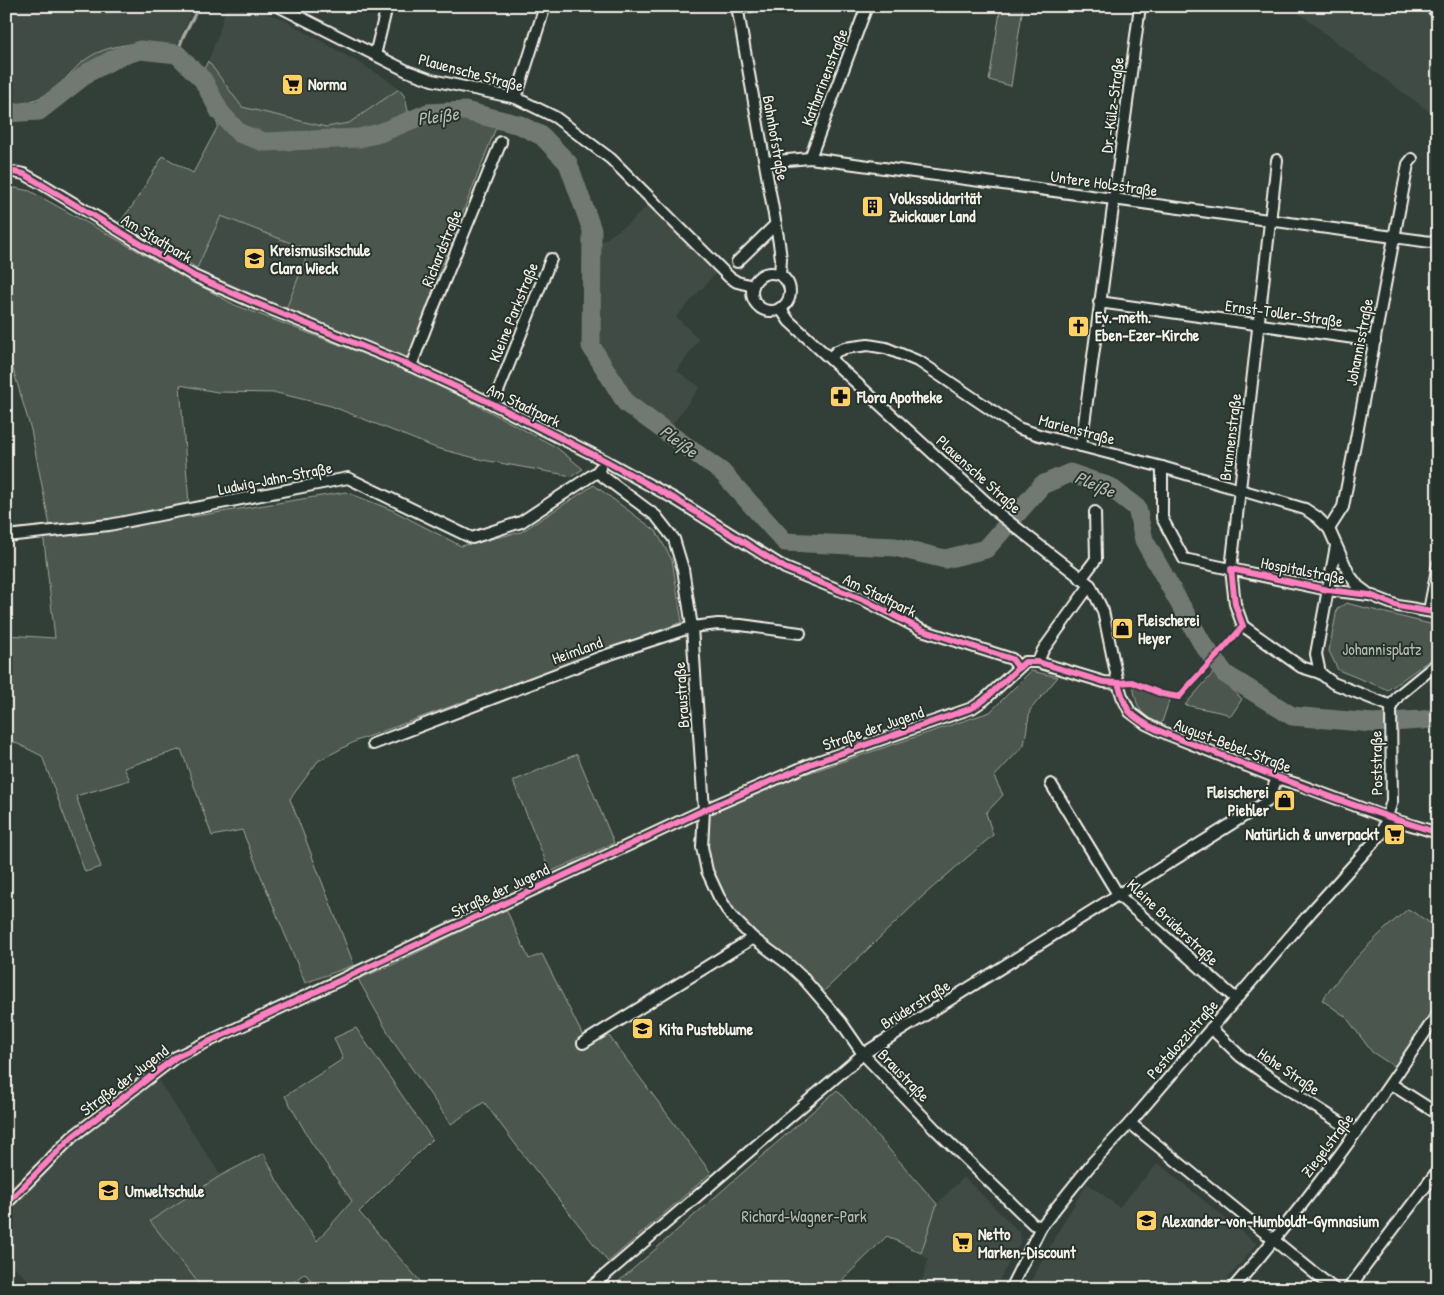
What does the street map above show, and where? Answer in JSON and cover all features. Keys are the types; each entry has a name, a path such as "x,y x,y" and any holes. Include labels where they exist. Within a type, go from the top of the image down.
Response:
{"street":[{"name":"Plauensche Straße","path":"278,6 407,71 432,80 516,98 555,117 588,140 632,180 729,277 737,282 753,286"},
{"path":"375,55 387,6"},
{"path":"516,98 545,6"},
{"path":"738,8 751,6"},
{"name":"Katharinenstraße","path":"810,158 867,6"},
{"name":"Dr.-Külz-Straße","path":"1081,446 1140,6"},
{"name":"Bahnhofstraße","path":"738,8 782,258 780,275"},
{"name":"Richardstraße","path":"411,366 501,142"},
{"name":"Untere Holzstraße","path":"765,162 810,158 1438,243"},
{"name":"Johannisstraße","path":"1329,529 1343,507 1408,164 1412,159"},
{"name":"Brunnenstraße","path":"1277,160 1231,569 1235,604 1243,626 1301,667 1320,673"},
{"name":"Am Stadtpark","path":"14,172 24,174 42,184 194,276 262,306 411,366 493,404 604,460 675,499 785,568 866,601 922,630 1007,657 1018,667"},
{"path":"737,262 776,224"},
{"name":"Kleine Parkstraße","path":"493,404 551,259"},
{"path":"766,274 780,275 790,288 788,300 780,308 773,311 761,308 753,299 753,286 756,281 766,274"},
{"name":"Ernst-Toller-Straße","path":"1099,302 1375,342"},
{"name":"Plauensche Straße","path":"780,308 789,321 999,514 1086,582 1103,611 1118,683"},
{"name":"Marienstraße","path":"830,358 837,350 845,348 868,345 886,348 920,362 1018,428 1162,467 1305,509 1317,517 1329,529"},
{"name":"Ludwig-Jahn-Straße","path":"6,536 109,526 348,478 472,538 520,522 597,472 604,460"},
{"name":"Hospitalstraße","path":"1162,467 1162,518 1184,559 1328,590 1370,595"},
{"name":"Braustraße","path":"597,472 656,516 674,539 683,569 692,627 704,810 702,847 707,871 719,897 731,916 753,938 804,978 841,1022 863,1054 936,1130 1032,1224 1041,1227"},
{"path":"1038,662 1043,650 1086,582 1096,560 1095,512"},
{"path":"1329,529 1349,574 1358,586 1370,595 1398,606 1433,612 1438,564"},
{"path":"1336,546 1316,654 1320,673 1333,683 1391,709 1399,695 1438,664"},
{"name":"Heimland","path":"374,744 601,657 692,627 718,624 741,625 800,633"},
{"path":"1018,667 1025,662 1038,662 1104,682 1118,683"},
{"name":"Straße der Jugend","path":"6,1204 72,1137 176,1057 704,810 813,763 972,708 984,700 1018,667"},
{"name":"August-Bebel-Straße","path":"1118,683 1130,712 1146,724 1277,778 1438,834"},
{"name":"Poststraße","path":"1388,818 1392,801 1391,709"},
{"name":"Brüderstraße","path":"589,1289 863,1054 1119,896 1268,801 1277,778"},
{"name":"Kleine Brüderstraße","path":"1051,784 1119,896 1236,999"},
{"name":"Pestalozzistraße","path":"1010,1289 1041,1227 1093,1162 1130,1123 1382,833 1388,818"},
{"path":"583,1043 753,938"},
{"name":"Ziegelstraße","path":"1232,1289 1274,1241 1390,1084 1438,1013"},
{"name":"Hohe Straße","path":"1211,1028 1240,1056 1272,1079 1355,1132"},
{"path":"1390,1084 1438,1114"},
{"path":"1130,1123 1334,1289"},
{"path":"1348,1289 1438,1170"}],"shaded area":[{"path":"6,6 194,6 176,48 140,43 63,81 40,99 6,105"},
{"path":"226,6 238,6 281,18 382,76 399,89 349,123 326,127 242,107 208,61 219,33"},
{"path":"1290,6 1438,6 1438,118 1360,61"},
{"path":"650,203 717,272 676,317 699,339 677,371 700,387 669,429 630,398 602,351 596,329 597,245 632,221"},
{"name":"Kreismusikschule Clara Wieck","path":"221,216 309,250 285,312 197,268"},
{"name":"Umweltschule","path":"157,1078 221,1176 150,1221 203,1289 39,1289 6,1260 6,1207 72,1145"},
{"name":"Alexander-von-Humboldt-Gymnasium","path":"1158,1163 1257,1244 1219,1289 1027,1289 1087,1183 1119,1207"},
{"path":"964,1177 1020,1233 1021,1241 994,1289 927,1289 921,1286 928,1259 921,1253 937,1204"}],"green space":[{"path":"1001,6 1023,6 1011,86 989,80"},
{"path":"140,43 176,48 202,73 208,61 242,107 326,127 349,123 399,89 405,97 410,121 444,112 476,114 499,120 431,294 438,297 411,366 285,312 309,250 221,216 197,268 119,223 133,205 163,156 193,173 218,126 205,94 196,80 185,69 173,62 159,58 131,59 101,71 47,114 6,117 6,105 25,103 47,94 91,56 111,48"},
{"path":"6,186 30,191 235,305 400,368 464,398 556,447 583,469 572,476 483,460 436,448 331,406 277,393 217,392 180,385 190,517 346,492 392,510 461,546 521,532 594,485 656,531 672,560 682,622 356,741 318,761 290,799 354,965 305,983 242,830 212,836 181,749 124,768 130,780 76,796 101,867 85,872 42,756 6,738 6,635 55,638 43,532 51,531 31,430 6,345"},
{"name":"Johannisplatz","path":"1346,603 1438,626 1438,654 1388,690 1338,670 1329,651 1337,609"},
{"path":"1031,671 1058,677 1030,710 1024,745 994,777 1003,795 986,813 993,835 924,895 822,993 731,916 707,871 704,810 775,779 808,773 990,712"},
{"path":"1214,672 1242,699 1231,716 1185,705"},
{"path":"1133,685 1170,698 1161,725 1148,718 1140,710"},
{"path":"577,754 614,843 550,872 513,781"},
{"path":"506,909 529,959 542,954 586,1042 609,1036 711,1173 608,1262 484,1102 451,1124 394,1043 358,979 390,966"},
{"path":"1408,909 1438,928 1438,1002 1395,1067 1372,1052 1346,1017 1322,1000 1362,952"},
{"path":"356,1028 432,1139 359,1212 427,1289 317,1289 305,1273 284,1289 203,1289 150,1221 220,1176 264,1153 277,1181 317,1241 352,1201 311,1142 285,1096 343,1059 334,1038"},
{"name":"Richard-Wagner-Park","path":"837,1090 937,1204 921,1253 887,1236 833,1289 610,1289"}],"waterway":[{"path":"177,54 183,37 199,6"},
{"name":"Pleiße","path":"6,113 39,111 89,72 118,57 140,50 177,54 203,80 220,112 239,133 264,142 359,138 380,133 428,113 465,111 520,125 542,136 568,163 592,230 591,346 626,403 722,472 785,542 895,547 945,559 986,549 1042,485 1070,473 1110,487 1137,508 1144,540 1202,643 1225,674 1292,716 1373,723 1438,718"}],"railway":[{"path":"1422,6 1438,19"}],"cycle path":[{"path":"6,174 14,172 24,174 194,276 411,366 493,404 604,460 675,499 785,568 866,601 922,630 1012,659 1018,667"},
{"path":"6,1204 72,1137 176,1057 704,810 813,763 972,708 984,700 1025,662 1038,662 1104,682 1132,682 1162,694 1179,697 1243,626 1235,604 1231,569 1328,590 1370,595 1398,606 1438,613"},
{"path":"1118,683 1129,711 1152,728 1319,793 1438,833"}],"place":[{"name":"Norma","path":"292,84"},
{"name":"Volkssolidarität Zwickauer Land","path":"873,207"},
{"name":"Kreismusikschule Clara Wieck","path":"254,259"},
{"name":"Ev.-meth. Eben-Ezer-Kirche","path":"1079,326"},
{"name":"Flora Apotheke","path":"841,397"},
{"name":"Fleischerei Heyer","path":"1122,629"},
{"name":"Fleischerei Piehler","path":"1285,801"},
{"name":"Natürlich & unverpackt","path":"1395,834"},
{"name":"Kita Pusteblume","path":"643,1029"},
{"name":"Umweltschule","path":"109,1191"},
{"name":"Alexander-von-Humboldt-Gymnasium","path":"1146,1221"},
{"name":"Netto Marken-Discount","path":"962,1243"}]}
